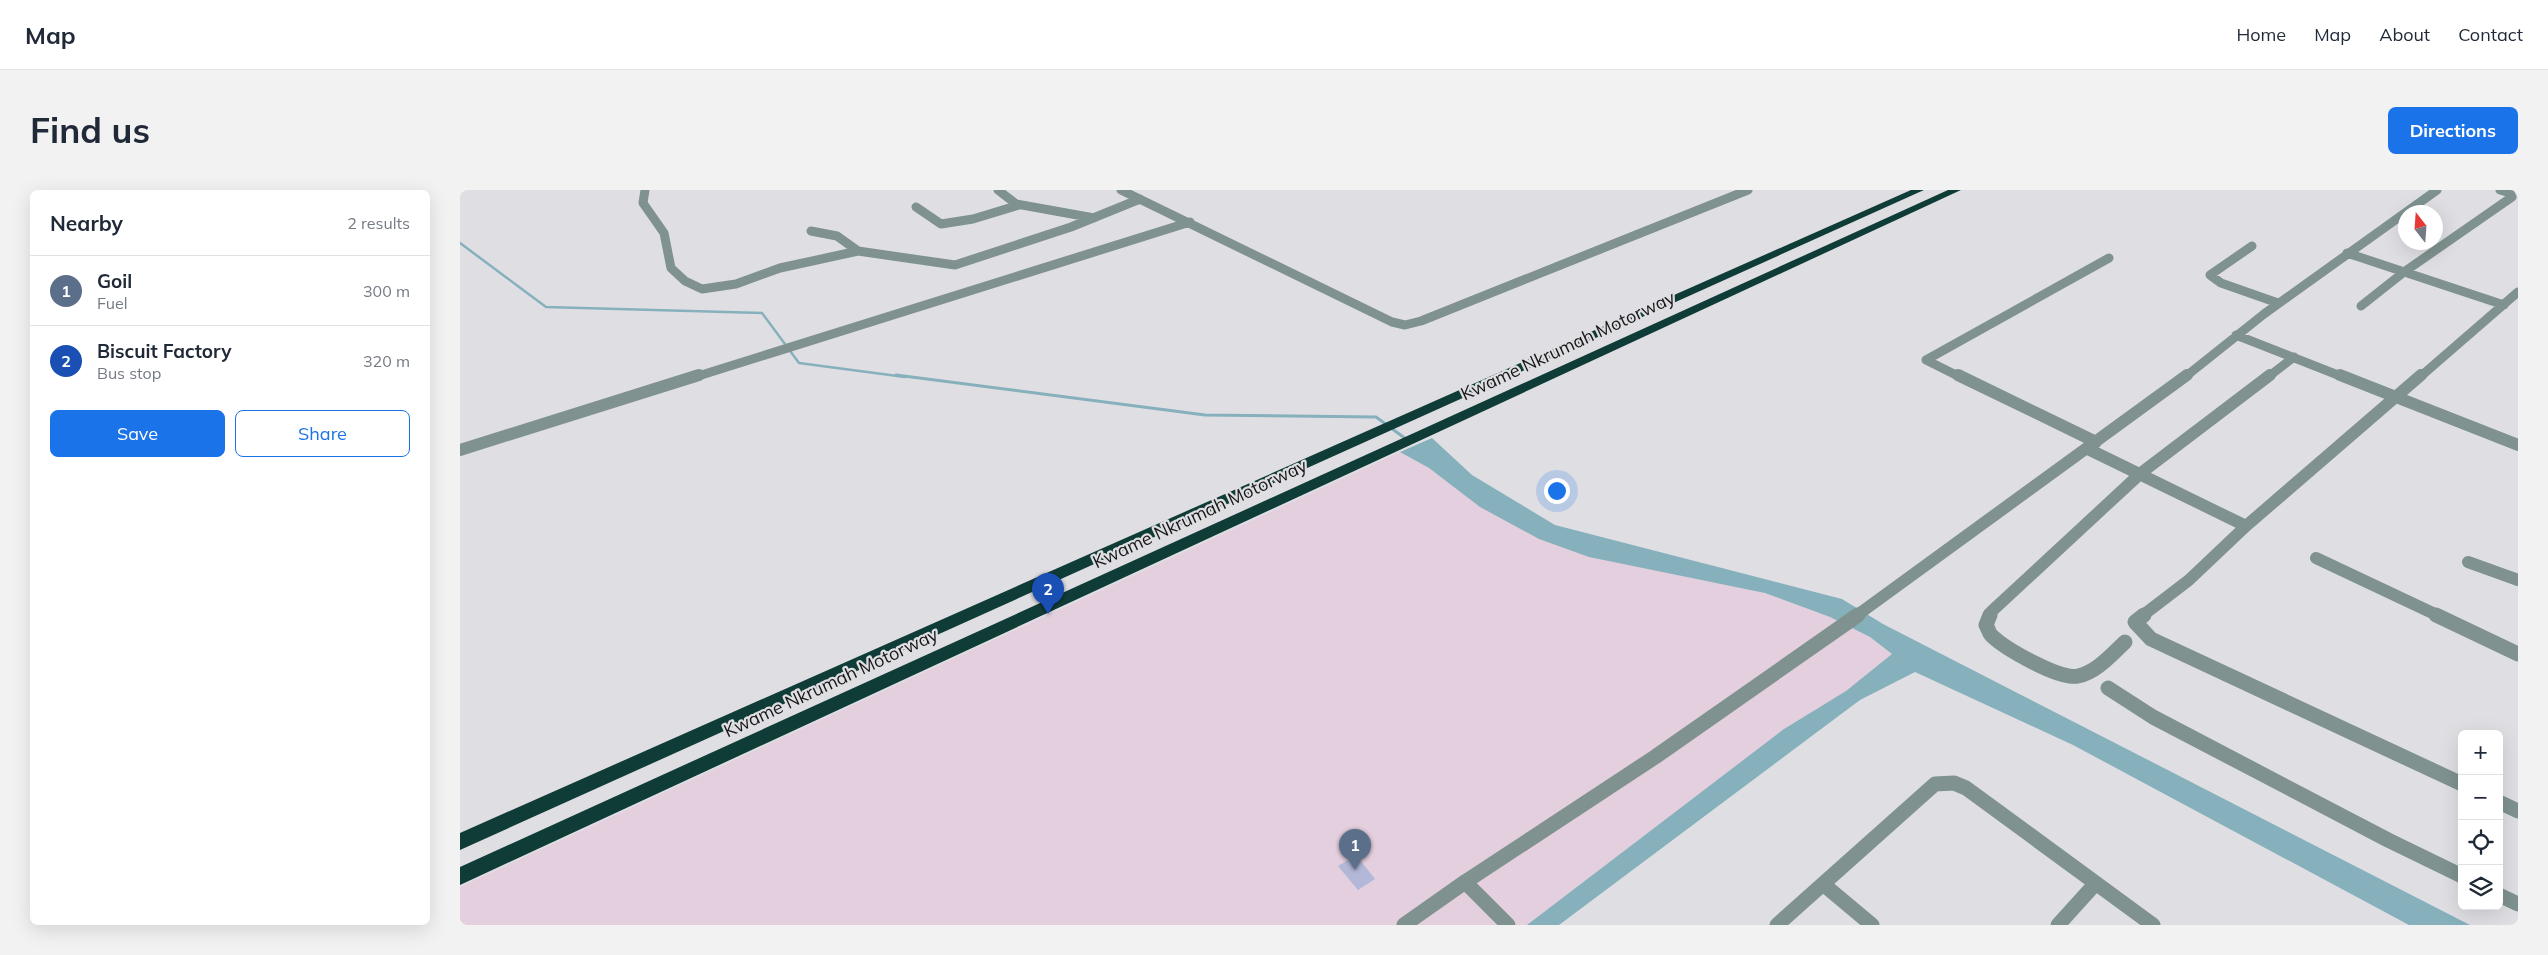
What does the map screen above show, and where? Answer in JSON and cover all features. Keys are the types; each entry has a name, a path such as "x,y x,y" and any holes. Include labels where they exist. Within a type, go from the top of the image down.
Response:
{"highway":[{"name":"Kwame Nkrumah Motorway","path":"460,842 1919,190"},
{"name":"Kwame Nkrumah Motorway","path":"460,876 1956,190"}],"street":[{"path":"645,190 643,204 664,233 672,268 685,281 702,289 736,284 780,268 858,250 955,265 1094,218 1140,199"},
{"path":"998,190 1011,202 1019,205 1094,218"},
{"path":"1121,190 1190,222 1383,318 1405,325 1421,321 1748,190"},
{"path":"1404,925 1465,882 1663,751 1828,637 2170,388 2236,335 2347,253 2437,190"},
{"path":"2360,306 2404,272 2512,197 2510,193 2500,190"},
{"path":"916,207 941,224 973,219 1019,205"},
{"path":"460,450 1190,222"},
{"path":"811,230 837,235 846,239 858,250"},
{"path":"2252,246 2210,275 2221,283 2278,304"},
{"path":"2347,253 2504,305"},
{"path":"2109,258 1926,360 2246,526"},
{"path":"2458,782 2151,639 2135,622 2189,580 2246,526 2518,292"},
{"path":"2236,335 2517,444"},
{"path":"2125,642 2102,664 2077,676 2059,674 1990,634 1986,625 1992,611 2141,473 2294,357"},
{"path":"2316,558 2518,654"},
{"path":"2468,562 2518,580"},
{"path":"2108,688 2153,717 2379,836 2458,874"},
{"path":"1777,925 1935,784 1944,782 1966,788 2153,925"},
{"path":"2503,804 2518,812"},
{"path":"1465,882 1507,924"},
{"path":"2058,925 2096,883"},
{"path":"1824,884 1872,925"},
{"path":"2503,897 2518,904"}],"shaded area":[{"path":"1400,452 1429,468 1480,507 1705,579 1765,593 1830,617 1870,637 1892,654 1846,691 1784,729 1527,925 460,925 460,887"}],"water":[{"path":"1432,438 1472,475 1555,525 1842,599 1883,624 2470,925 2409,925 2073,745 1915,672 1860,700 1559,925 1527,925 1784,729 1846,691 1892,654 1870,637 1830,617 1765,593 1589,557 1539,539 1480,507 1429,468 1400,452"}],"building":[{"path":"1356,855 1375,879 1358,890 1338,866"}],"waterway":[{"path":"460,243 546,307 762,313 799,363 905,377"},
{"path":"896,375 1205,415 1376,417 1406,439"}],"place":[{"name":"Biscuit Factory","path":"1048,614"},
{"name":"Goil","path":"1355,870"}]}
